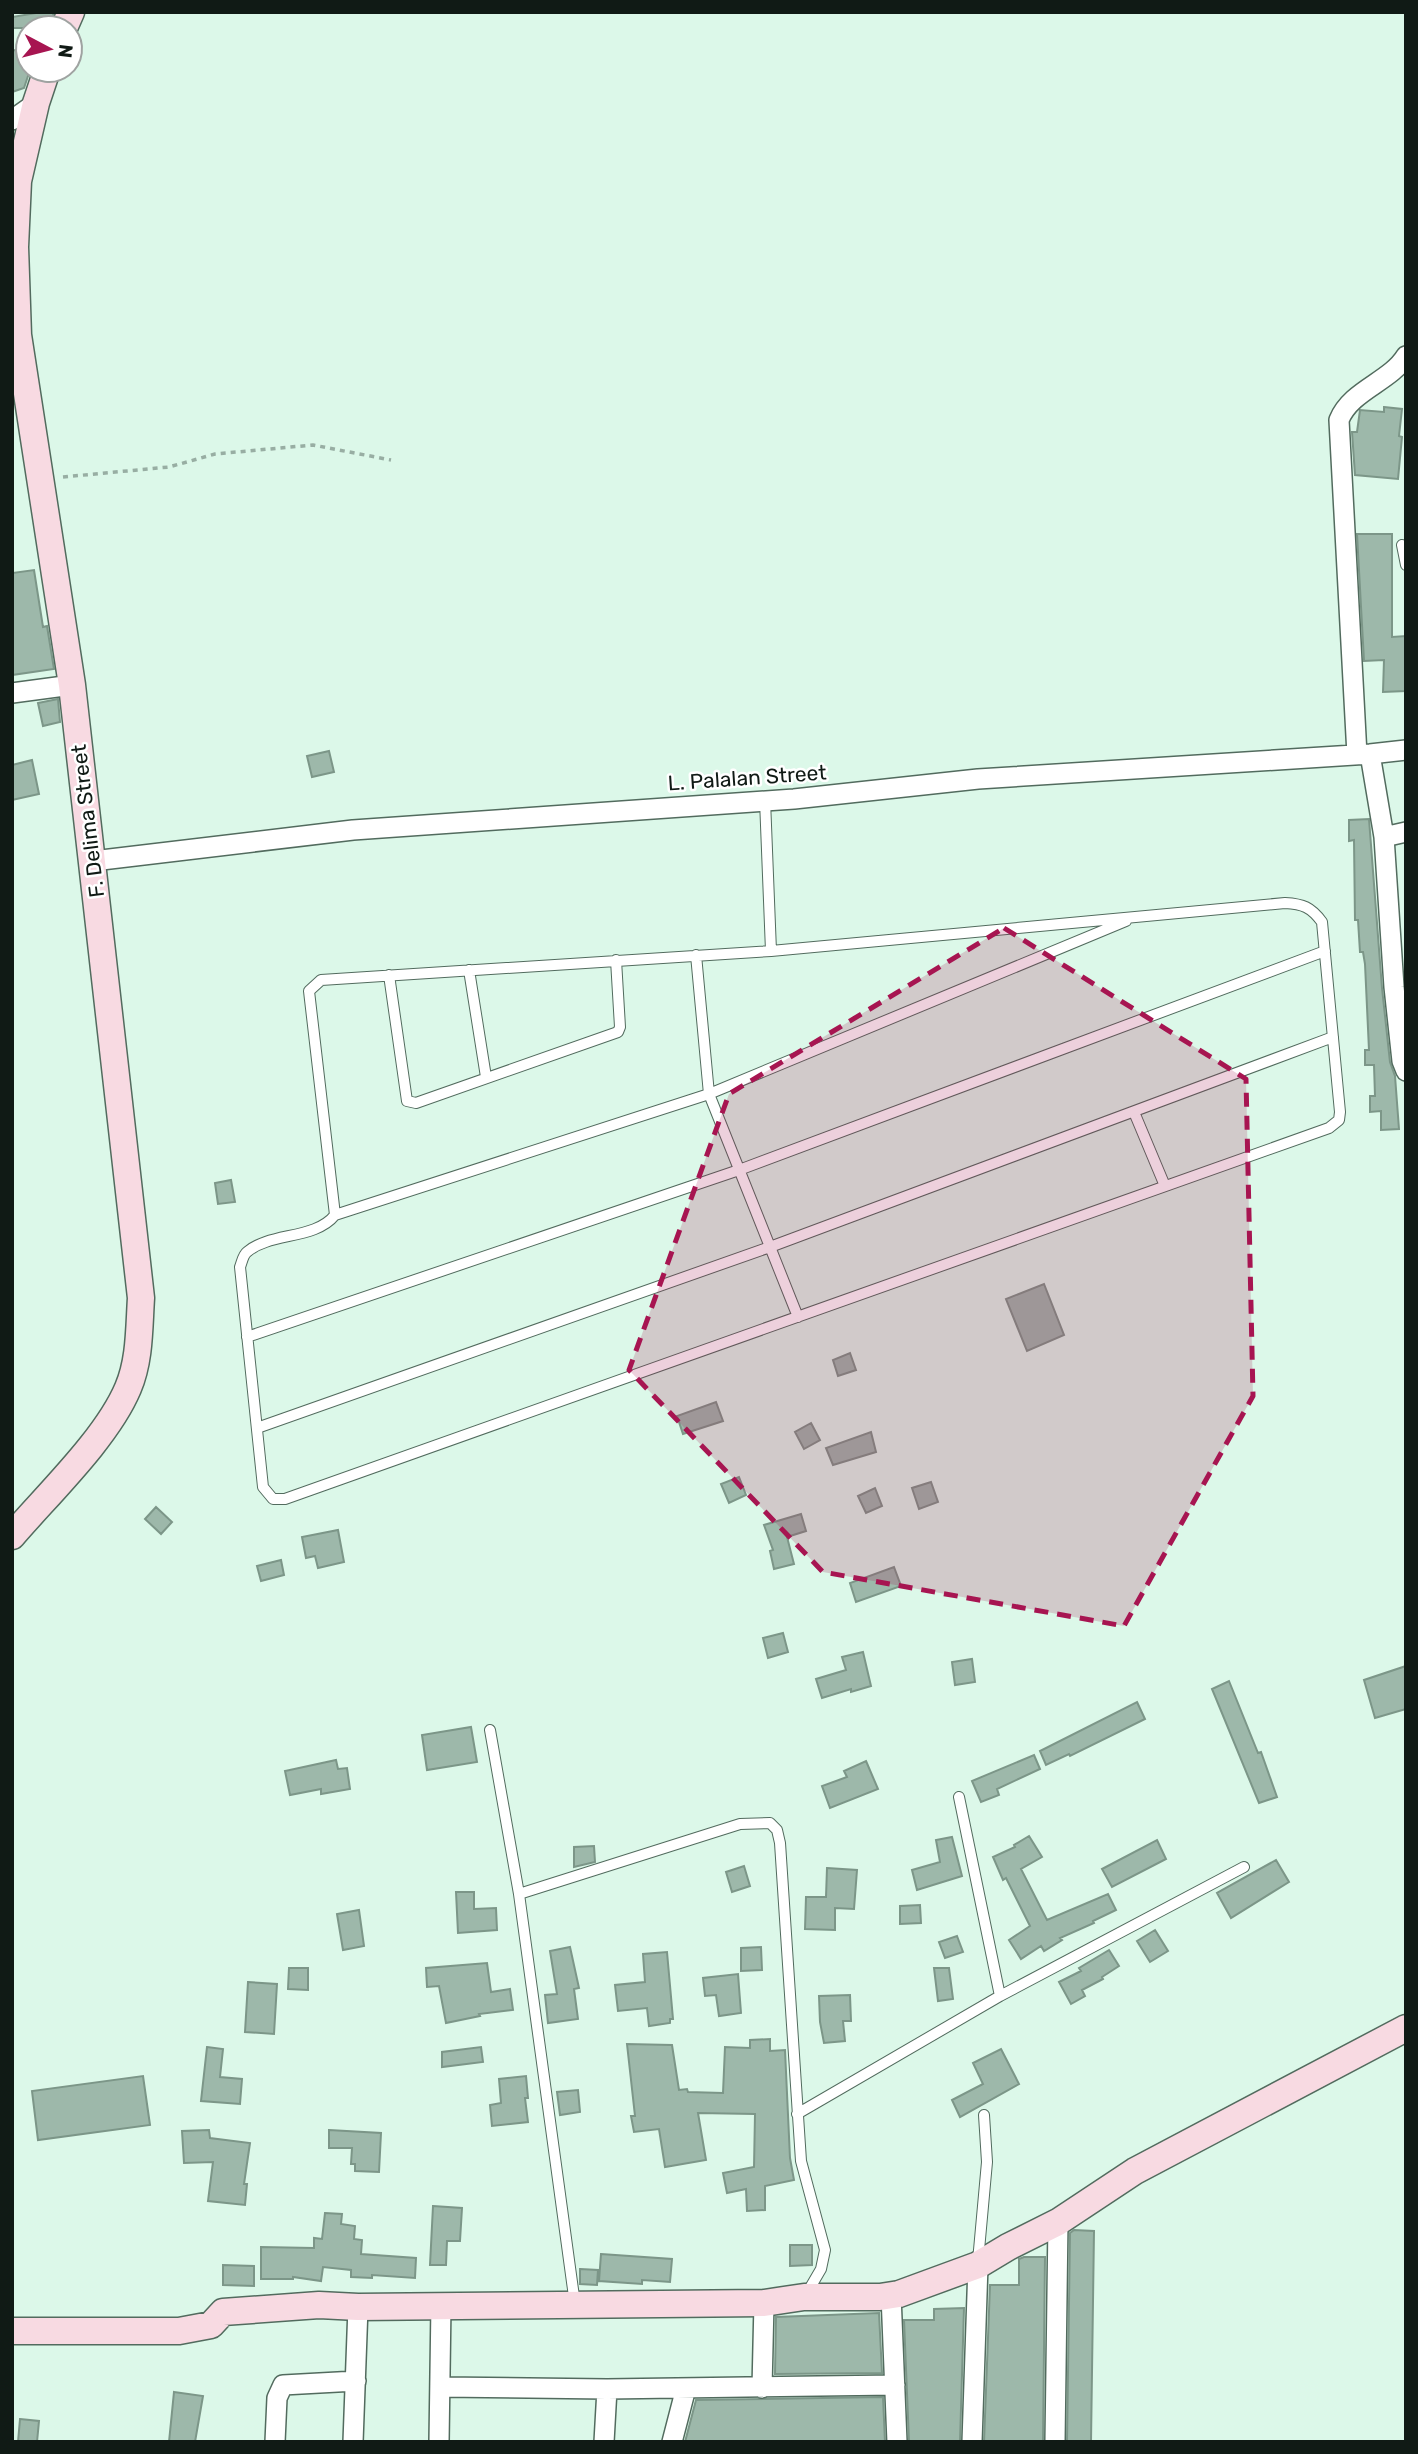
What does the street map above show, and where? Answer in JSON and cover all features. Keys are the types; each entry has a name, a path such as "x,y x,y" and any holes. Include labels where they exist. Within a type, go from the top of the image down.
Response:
{"street":[{"name":"F. Delima Street","path":"12,1536 102,1433 128,1388 138,1352 141,1298 72,685 18,335 15,247 18,181 42,84"},
{"path":"12,120 36,103"},
{"path":"1405,1064 1398,908 1364,754 1339,420 1342,411 1350,403 1400,365 1406,356"},
{"path":"12,693 72,685"},
{"name":"L. Palalan Street","path":"93,861 353,830 765,800 978,779 1406,750"},
{"path":"1384,837 1406,832"},
{"path":"12,2331 179,2331 211,2325 223,2312 319,2305 764,2303 804,2297 891,2295 948,2278 978,2265 1008,2246 1058,2221 1135,2172 1406,2028"},
{"path":"1055,2442 1058,2221"},
{"path":"972,2442 978,2265"},
{"path":"891,2295 897,2442"},
{"path":"762,2388 764,2303"},
{"path":"439,2442 441,2304"},
{"path":"353,2442 358,2306"},
{"path":"275,2442 277,2398 283,2385 356,2381"},
{"path":"441,2387 607,2389 895,2385"},
{"path":"672,2442 686,2388"},
{"path":"604,2442 607,2389"}],"lane":[{"path":"1402,545 1406,565"},
{"path":"765,800 771,951"},
{"path":"335,1215 309,991 321,980 771,951 1285,903 1301,904 1313,909 1322,922 1340,1112 1339,1120 1329,1128 285,1499 273,1499 263,1487 240,1267 246,1253 258,1246 322,1226 335,1215 709,1094 1136,917"},
{"path":"247,1337 739,1170 1325,951"},
{"path":"695,955 709,1094 798,1317"},
{"path":"389,975 407,1101 416,1103 618,1032 620,1027 616,960"},
{"path":"469,970 486,1077"},
{"path":"257,1428 770,1247 1333,1037"},
{"path":"1134,1112 1165,1186"},
{"path":"489,1730 519,1894 576,2304"},
{"path":"959,1797 1000,1996"},
{"path":"519,1894 740,1824 770,1823 777,1830 801,2161 825,2250 821,2269 804,2297"},
{"path":"797,2114 1000,1996 1244,1867"},
{"path":"978,2265 987,2162 984,2115"}],"path":[{"path":"40,479 169,467 215,454 313,445 391,460"}],"highlighted area":[{"path":"1004,928 1246,1079 1253,1396 1124,1626 823,1572 629,1370 729,1094"}],"building":[{"path":"42,12 54,12 53,14 30,14"},
{"path":"12,51 14,84 25,84 24,88 12,92"},
{"path":"1384,407 1402,409 1398,479 1355,475 1352,432 1357,432 1360,410 1384,412"},
{"path":"1357,534 1392,534 1392,637 1406,636 1406,691 1383,692 1384,660 1364,661"},
{"path":"34,570 43,627 47,626 54,669 12,675 12,573"},
{"path":"58,699 60,722 43,726 38,703"},
{"path":"329,751 334,772 312,777 307,756"},
{"path":"32,760 39,794 12,800 12,765"},
{"path":"1369,819 1382,988 1390,1062 1395,1076 1399,1129 1381,1130 1381,1111 1370,1112 1370,1096 1375,1096 1374,1065 1365,1065 1365,1050 1369,1050 1365,964 1363,952 1360,952 1358,920 1355,920 1354,840 1349,841 1349,820"},
{"path":"231,1180 235,1202 218,1204 215,1183"},
{"path":"1044,1284 1064,1335 1027,1351 1006,1299"},
{"path":"850,1353 856,1370 838,1376 833,1360"},
{"path":"716,1402 723,1421 683,1434 677,1416"},
{"path":"811,1423 820,1440 804,1449 795,1432"},
{"path":"871,1432 876,1452 833,1465 826,1448"},
{"path":"739,1477 746,1495 729,1503 721,1484"},
{"path":"931,1482 938,1502 919,1509 912,1488"},
{"path":"875,1488 882,1506 866,1513 858,1496"},
{"path":"156,1507 172,1522 161,1534 145,1519"},
{"path":"801,1514 806,1531 787,1537 794,1564 774,1569 770,1551 773,1550 764,1525"},
{"path":"338,1530 344,1562 318,1568 315,1556 306,1558 302,1537"},
{"path":"281,1560 284,1575 261,1581 257,1566"},
{"path":"894,1567 901,1586 856,1602 850,1583"},
{"path":"783,1633 788,1652 768,1658 763,1638"},
{"path":"863,1652 871,1686 822,1698 816,1679 846,1670 842,1657"},
{"path":"972,1659 975,1682 955,1685 952,1662"},
{"path":"1406,1666 1406,1709 1375,1718 1364,1680"},
{"path":"1229,1681 1258,1753 1261,1752 1277,1797 1259,1803 1212,1689"},
{"path":"1137,1702 1145,1719 1046,1765 1040,1751"},
{"path":"471,1727 477,1762 427,1770 422,1735"},
{"path":"1034,1755 1040,1769 997,1789 999,1795 981,1802 972,1781"},
{"path":"336,1760 338,1769 347,1768 350,1789 321,1794 321,1789 290,1795 285,1771"},
{"path":"866,1761 878,1789 830,1808 822,1786 847,1777 844,1771"},
{"path":"1029,1836 1042,1857 1021,1869 1047,1920 1108,1894 1116,1910 1060,1938 1062,1940 1044,1951 1041,1946 1021,1959 1009,1940 1030,1926 993,1857 1015,1847 1014,1845"},
{"path":"952,1837 962,1876 917,1890 912,1870 940,1862 936,1840"},
{"path":"1157,1840 1166,1859 1112,1887 1102,1869"},
{"path":"594,1846 595,1862 574,1867 574,1847"},
{"path":"1276,1860 1289,1882 1231,1918 1217,1893"},
{"path":"744,1866 750,1886 732,1892 726,1872"},
{"path":"827,1868 857,1870 854,1909 835,1908 835,1930 805,1929 806,1897 826,1897"},
{"path":"456,1892 474,1892 474,1909 496,1908 497,1930 458,1933"},
{"path":"920,1905 921,1923 900,1924 900,1906"},
{"path":"359,1910 364,1946 343,1950 337,1914"},
{"path":"1155,1930 1168,1951 1150,1962 1137,1941"},
{"path":"957,1936 963,1952 945,1958 939,1942"},
{"path":"570,1947 579,1988 574,1989 578,2019 548,2023 545,1995 557,1994 550,1951"},
{"path":"761,1947 762,1970 741,1971 741,1948"},
{"path":"1109,1950 1119,1966 1102,1977 1103,1979 1082,1990 1085,1996 1071,2004 1059,1982 1081,1971 1079,1968"},
{"path":"667,1952 673,2019 670,2019 670,2023 649,2026 647,2008 618,2011 615,1985 645,1982 643,1954"},
{"path":"487,1963 491,1992 510,1989 513,2010 479,2014 480,2016 446,2023 439,1986 427,1987 426,1968"},
{"path":"289,1968 308,1968 308,1990 288,1989"},
{"path":"934,1968 949,1968 953,1999 938,2001"},
{"path":"738,1974 741,2013 719,2016 716,1995 705,1996 703,1978"},
{"path":"248,1982 277,1984 274,2034 245,2032"},
{"path":"850,1995 851,2021 843,2021 845,2041 824,2043 819,1996"},
{"path":"770,2039 770,2051 785,2050 790,2158 794,2180 765,2186 765,2210 747,2211 746,2189 727,2193 723,2173 754,2167 755,2114 698,2113 706,2160 665,2167 659,2129 634,2132 631,2116 635,2116 627,2044 672,2045 679,2090 723,2093 725,2047 750,2048 750,2040"},
{"path":"207,2047 223,2049 220,2077 242,2079 240,2104 201,2101"},
{"path":"481,2047 483,2062 442,2067 442,2052"},
{"path":"1001,2049 1019,2084 960,2117 952,2100 983,2084 973,2063"},
{"path":"143,2076 150,2125 38,2140 32,2091"},
{"path":"526,2076 528,2122 492,2126 490,2105 501,2103 499,2079"},
{"path":"578,2090 580,2112 560,2115 557,2092"},
{"path":"209,2130 210,2138 250,2143 244,2184 247,2184 245,2205 208,2201 213,2162 184,2163 182,2131"},
{"path":"329,2130 381,2133 379,2172 355,2171 355,2164 351,2164 352,2148 329,2148"},
{"path":"433,2206 462,2208 460,2241 447,2241 446,2265 430,2265"},
{"path":"325,2213 342,2214 341,2224 355,2226 354,2239 362,2240 361,2254 416,2258 415,2278 372,2275 372,2278 351,2277 351,2270 323,2267 321,2281 293,2277 261,2279 261,2247 314,2248 314,2238 322,2239"},
{"path":"1074,2230 1094,2231 1091,2442 1067,2442 1070,2233"},
{"path":"790,2245 812,2245 812,2265 790,2266"},
{"path":"601,2254 672,2259 670,2282 642,2280 642,2284 599,2281"},
{"path":"1045,2257 1043,2442 984,2442 990,2285 1019,2285 1019,2259"},
{"path":"223,2265 254,2266 254,2286 223,2285"},
{"path":"580,2269 598,2270 597,2285 580,2284"},
{"path":"964,2308 960,2442 909,2442 904,2320 934,2320 934,2309"},
{"path":"879,2313 882,2373 775,2374 776,2317"},
{"path":"174,2392 203,2396 195,2442 169,2442"},
{"path":"883,2397 885,2442 685,2442 696,2400"},
{"path":"20,2419 39,2421 37,2442 18,2442"}]}
